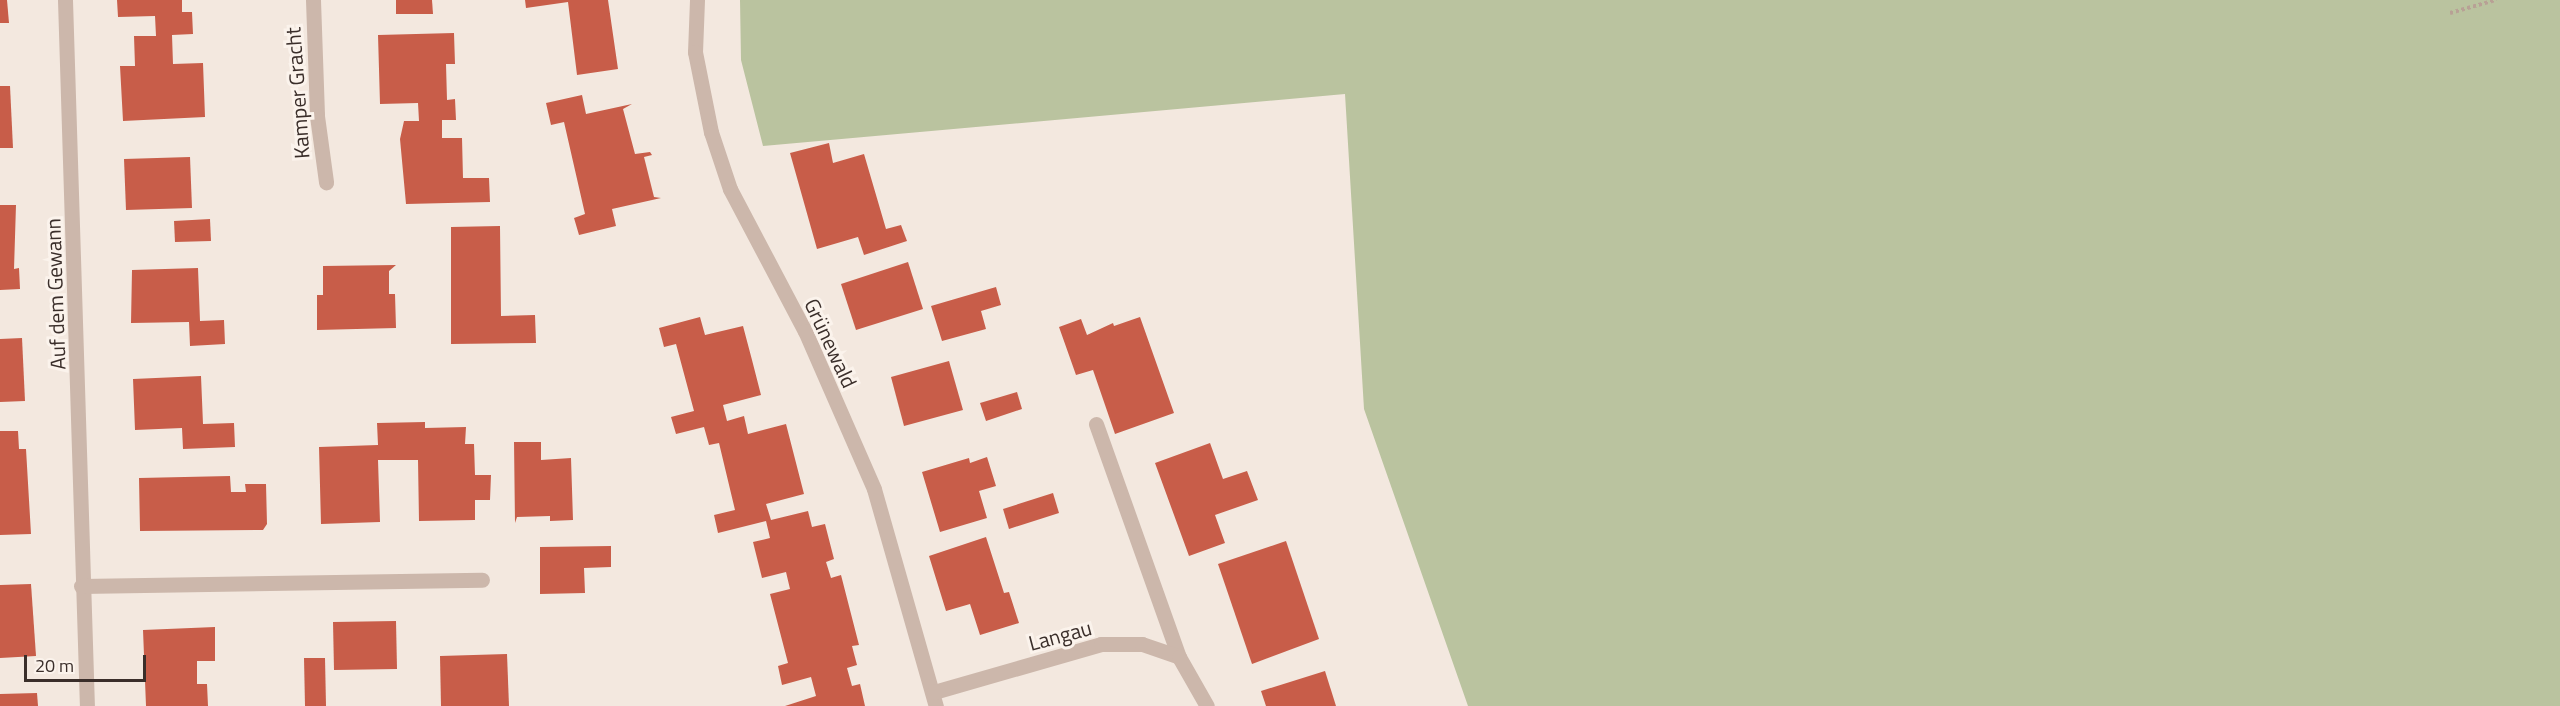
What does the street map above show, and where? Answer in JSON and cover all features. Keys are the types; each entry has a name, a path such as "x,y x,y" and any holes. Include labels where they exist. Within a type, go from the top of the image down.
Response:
{"street":[{"name":"Auf dem Gewann","path":"65,0 81,430 81,586 87,706"},
{"name":"Kamper Gracht","path":"313,0 317,116 326,182"},
{"name":"Grünewald","path":"696,0 695,52 720,160 762,254 805,331 874,489 935,699"},
{"path":"1096,424 1179,657 1207,706"},
{"path":"81,586 482,580"},
{"name":"Langau","path":"935,699 1101,644 1142,644 1179,657"}],"path":[{"path":"2450,13 2496,0"}],"green space":[{"path":"740,0 2560,0 2560,706 1468,706 1364,409 1345,94 763,146 741,60"}],"building":[{"path":"0,0 7,0 9,23 0,23"},
{"path":"117,0 182,0 182,12 192,12 193,34 172,35 173,64 203,63 205,117 123,121 120,66 135,66 134,36 156,36 155,16 118,17"},
{"path":"396,0 432,0 433,14 396,14"},
{"path":"525,0 608,0 618,69 577,75 568,2 526,8"},
{"path":"454,33 455,64 446,64 447,100 455,99 456,120 442,120 442,138 462,138 463,178 489,178 490,202 406,204 400,139 404,121 419,121 418,103 380,104 378,35"},
{"path":"0,86 10,86 13,148 0,148"},
{"path":"582,95 586,114 632,104 623,109 635,154 650,152 652,155 644,157 654,197 661,198 612,209 616,226 579,235 574,218 585,214 564,122 551,125 546,103"},
{"path":"829,143 833,163 864,154 886,229 901,225 907,241 864,255 858,237 817,249 790,153"},
{"path":"190,157 192,208 126,210 124,159"},
{"path":"0,205 16,205 14,269 19,268 20,289 0,290"},
{"path":"210,219 211,241 175,242 174,221"},
{"path":"500,226 501,316 535,315 536,343 451,344 451,227"},
{"path":"908,262 923,309 856,330 841,284"},
{"path":"396,265 389,271 389,294 395,294 396,328 317,330 317,295 323,295 323,266"},
{"path":"198,268 200,321 224,320 225,344 190,346 189,322 131,323 132,270"},
{"path":"996,287 1001,305 981,311 986,329 942,341 931,306"},
{"path":"700,317 705,335 743,326 752,360 761,395 723,405 727,421 744,416 748,434 786,424 804,494 766,504 771,520 808,511 812,527 825,524 834,559 826,562 831,578 841,575 859,645 852,646 857,665 847,668 852,686 860,684 865,706 785,706 816,696 811,677 782,685 778,666 788,663 770,594 790,589 786,572 762,578 753,542 770,538 766,521 718,533 714,515 735,510 719,443 709,445 704,427 676,434 671,417 694,411 676,344 664,347 659,328"},
{"path":"1140,317 1174,413 1115,434 1093,370 1076,375 1059,327 1081,319 1087,335 1113,323 1114,326"},
{"path":"22,338 25,401 0,402 0,339"},
{"path":"949,361 963,410 904,426 891,377"},
{"path":"201,376 203,424 234,423 235,447 183,449 182,428 135,430 133,379"},
{"path":"1017,392 1022,409 986,421 980,403"},
{"path":"425,422 425,428 466,427 465,444 474,444 475,475 491,475 490,500 475,500 475,520 419,521 418,460 378,460 380,522 321,524 319,447 378,445 377,423"},
{"path":"0,431 18,431 19,449 26,449 31,534 0,535"},
{"path":"514,442 541,442 541,460 571,458 573,520 550,521 550,516 517,517 515,523"},
{"path":"1210,443 1223,479 1247,471 1258,500 1215,515 1225,543 1189,556 1155,463"},
{"path":"987,457 996,486 979,491 987,518 940,532 922,472 969,458 970,463"},
{"path":"230,476 231,492 246,492 245,484 266,484 267,524 263,530 140,531 139,478"},
{"path":"1053,493 1059,513 1009,529 1003,509"},
{"path":"986,537 1004,593 1009,592 1019,623 980,635 970,604 946,611 929,556"},
{"path":"1286,541 1319,639 1252,664 1218,564"},
{"path":"611,546 611,567 584,568 585,593 540,594 540,547"},
{"path":"31,584 36,656 0,658 0,585"},
{"path":"396,621 397,669 334,670 333,622"},
{"path":"215,627 215,661 197,661 197,684 207,684 208,706 146,706 143,630"},
{"path":"507,654 509,706 441,706 440,656"},
{"path":"304,658 325,658 326,706 305,706"},
{"path":"1325,671 1336,706 1266,706 1261,691"},
{"path":"37,693 38,706 0,706 0,694"}]}
